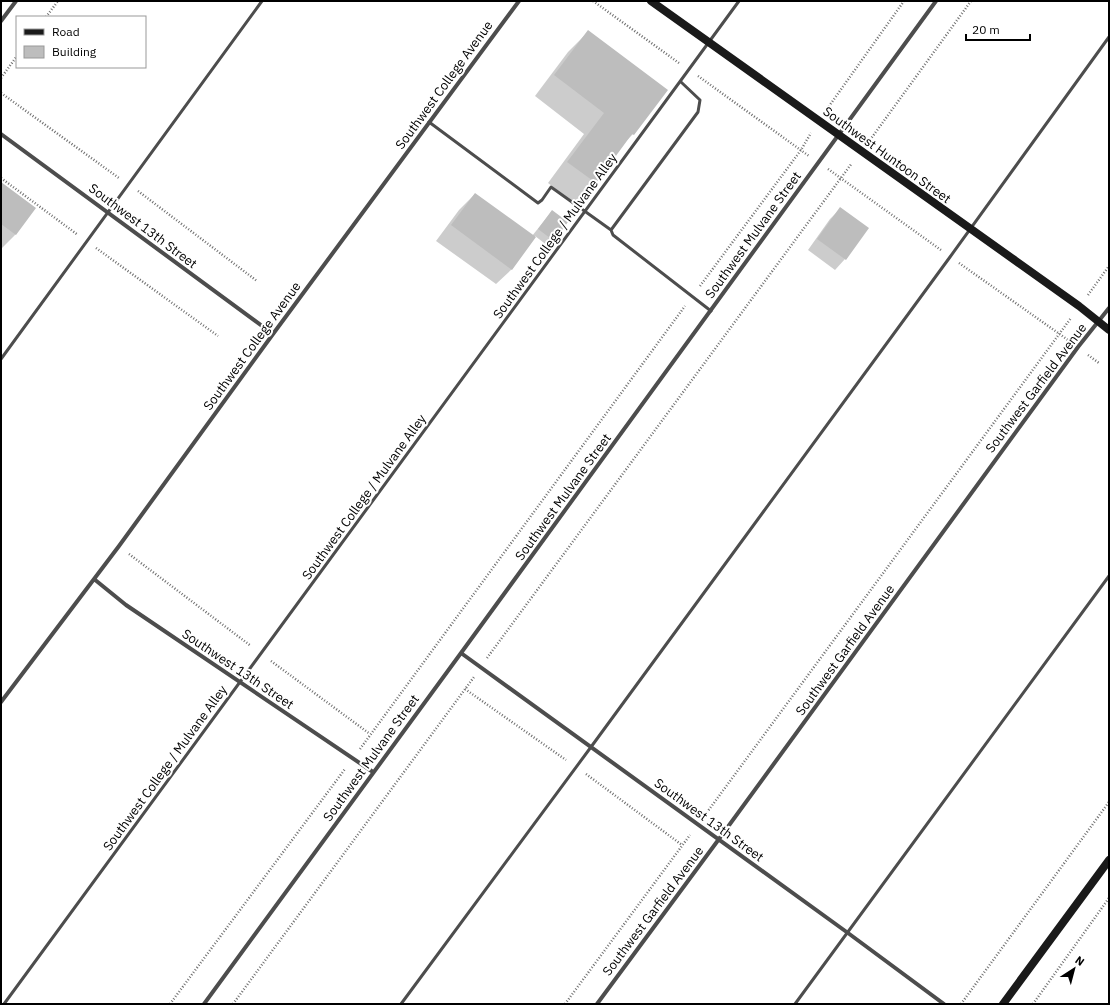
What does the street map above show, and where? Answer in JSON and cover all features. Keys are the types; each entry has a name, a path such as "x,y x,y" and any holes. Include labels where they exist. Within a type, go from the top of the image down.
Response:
{"main road":[{"name":"Southwest Huntoon Street","path":"651,1 1079,306 1109,330"},
{"path":"1002,1004 1109,860"}],"street":[{"path":"1,21 16,1"},
{"name":"Southwest College Avenue","path":"1,702 119,546 273,334 519,1"},
{"name":"Southwest Mulvane Street","path":"204,1004 839,136 936,1"},
{"name":"Southwest 13th Street","path":"1,134 273,334"},
{"name":"Southwest Garfield Avenue","path":"597,1004 1078,347 1109,308"},
{"name":"Southwest 13th Street","path":"94,579 126,605 373,772"},
{"name":"Southwest 13th Street","path":"461,653 719,839 944,1004"}],"lane":[{"path":"1,359 88,242 262,1"},
{"name":"Southwest College / Mulvane Alley","path":"4,1004 739,1"},
{"path":"401,1004 950,257 1109,37"},
{"path":"611,230 698,112 700,100 681,82"},
{"path":"429,122 538,203 542,200 551,187 611,230 613,235 711,311"},
{"path":"795,1004 1109,576"}],"path":[{"path":"47,16 58,1"},
{"path":"593,1 1099,363"},
{"path":"170,1004 801,150 834,98 904,1"},
{"path":"233,1004 971,1"},
{"path":"1,78 16,57"},
{"path":"1,178 218,336"},
{"path":"565,1004 1109,266"},
{"path":"119,546 261,654 370,734"},
{"path":"961,1004 1109,802"},
{"path":"1033,1004 1109,898"}],"building":[{"path":"588,30 668,90 634,135 632,134 596,183 567,162 604,113 554,75"},
{"path":"1,182 36,208 16,235 1,224"},
{"path":"475,193 536,237 512,270 451,225"},
{"path":"840,207 869,228 846,260 817,239"},
{"path":"552,210 568,222 554,241 538,229"}]}
